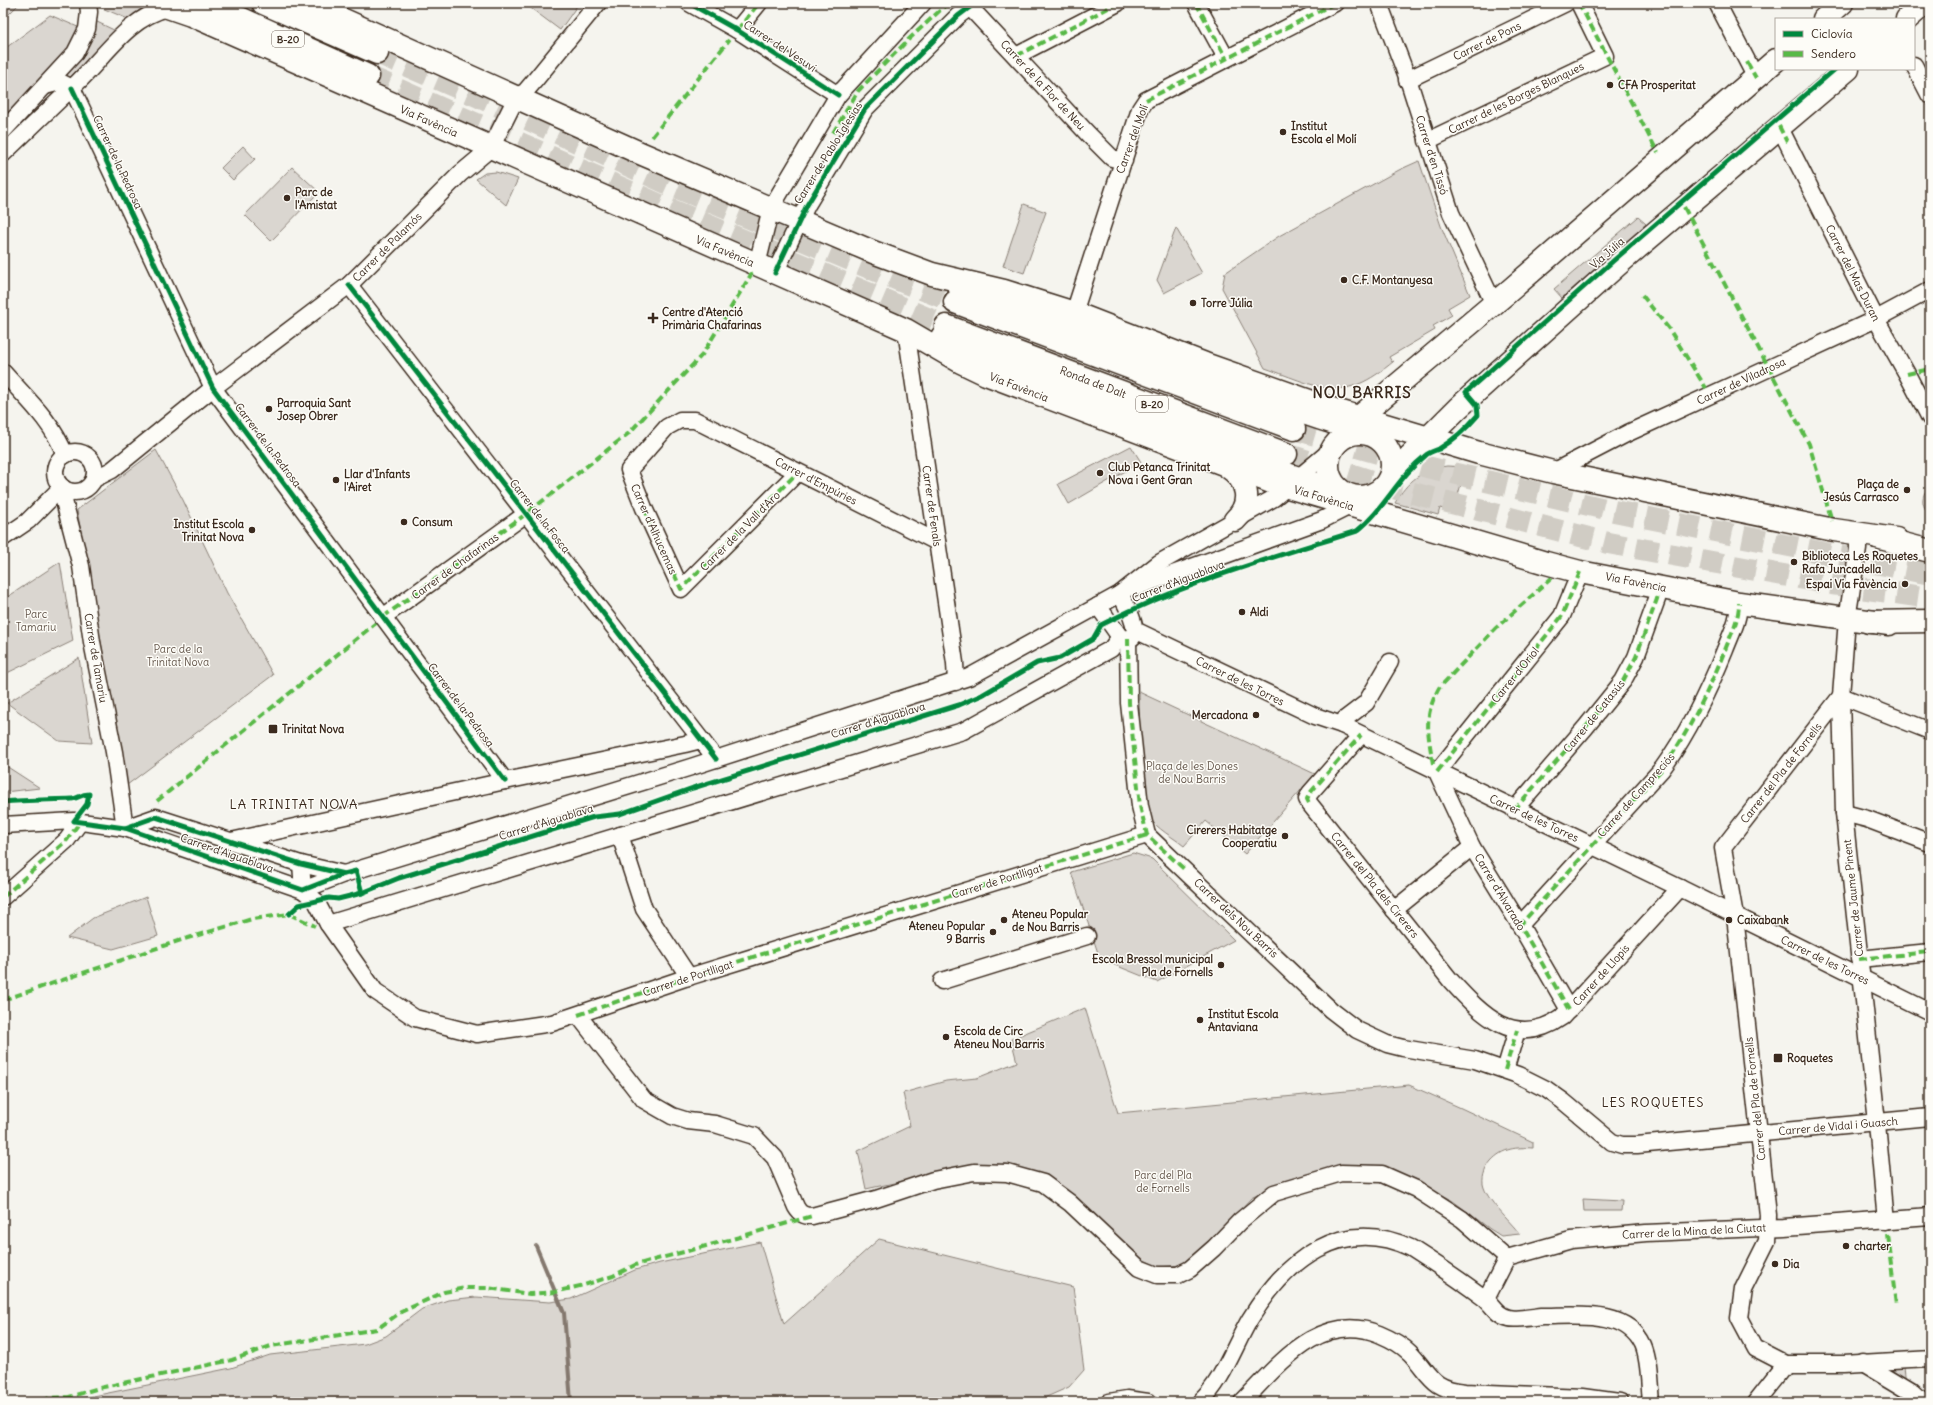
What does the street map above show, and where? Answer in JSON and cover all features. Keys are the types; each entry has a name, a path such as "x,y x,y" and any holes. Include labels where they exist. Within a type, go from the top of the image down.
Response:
{"main road":[{"name":"B-20","path":"207,3 368,76"},
{"name":"B-20","path":"263,3 377,53"},
{"path":"306,3 640,152 848,242 932,274 1004,291 1074,312 1205,364 1354,433 1387,446 1393,464 1392,474"},
{"path":"1825,18 1842,3"},
{"path":"1908,18 1925,3"},
{"name":"Via Favència","path":"162,5 198,18 906,330 961,362 986,374 1225,465 1294,482 1342,504 1353,496 1363,497 1373,504 1580,572 1739,603 1869,622 1930,628"},
{"path":"1342,504 1336,486 1329,474 1328,459 1354,433 1494,304 1775,61"},
{"name":"Via Júlia","path":"1373,504 1392,474 1421,436 1458,408 1623,260 1847,70"},
{"name":"B-20","path":"1294,429 957,295 1018,306 1354,433"},
{"name":"Ronda de Dalt","path":"1286,454 944,331 995,364 1294,482"},
{"path":"1458,408 1454,426 1456,432 1459,439 1476,452"},
{"path":"1354,433 1421,436 1553,472 1868,536 1930,551"},
{"path":"1225,465 1238,475 1247,494 1245,507 1235,520"},
{"path":"1868,536 1930,543"},
{"path":"1869,622 1930,621"}],"street":[{"path":"3,131 75,53 83,41 90,12 88,3"},
{"name":"Carrer de Palamós","path":"94,479 112,470 213,388 349,285 460,174 491,148 517,96 525,92 598,3"},
{"name":"Carrer del Vesuvi","path":"689,3 737,30 838,95"},
{"path":"737,30 759,3"},
{"name":"Carrer de Pablo Iglesias","path":"766,269 771,208 838,95 923,3"},
{"path":"1016,56 1118,3"},
{"path":"1196,3 1226,58"},
{"name":"Carrer del Molí","path":"1074,312 1140,109 1146,100 1335,3"},
{"name":"Carrer d'en Tissó","path":"1379,3 1407,80 1451,213 1494,304"},
{"name":"Carrer de Pons","path":"1407,80 1566,3"},
{"name":"Carrer de les Borges Blanques","path":"1427,140 1605,56 1579,3"},
{"path":"1718,3 1756,78"},
{"path":"3,154 72,88 129,29 162,5"},
{"name":"Carrer de Pablo Iglesias","path":"766,269 799,221 865,109 968,5"},
{"name":"Carrer de la Flor de Neu","path":"968,5 1088,134 1112,158 1124,161"},
{"path":"1915,67 1930,96"},
{"path":"45,86 60,82 72,88"},
{"name":"Carrer de la Pedrosa","path":"72,88 213,388 505,781"},
{"name":"Carrer del Mas Duran","path":"1779,126 1876,320 1930,418"},
{"name":"Carrer de la Fosca","path":"349,285 716,759"},
{"name":"Carrer de Viladrosa","path":"1553,472 1628,433 1876,320 1930,290"},
{"name":"Carrer de Fenals","path":"906,330 955,663 956,682"},
{"path":"3,372 49,424 59,439 65,455"},
{"name":"Carrer d'Empúries","path":"629,470 668,427 680,420 695,420 937,542"},
{"name":"Carrer d'Aiguablava","path":"1120,594 1159,563 1274,498 1354,433"},
{"path":"72,452 79,453 87,456 93,462 95,471 94,479 89,486 82,491 75,492 65,489 57,481 55,474 59,460 65,455 72,452"},
{"name":"Carrer de Palamós","path":"93,462 134,452"},
{"name":"Carrer d'Alhucemas","path":"629,470 644,508 681,589"},
{"name":"Carrer de la Vall d'Aro","path":"681,589 798,472"},
{"path":"3,538 28,522 65,489"},
{"name":"Carrer de Tamariu","path":"65,489 64,501 81,566 92,642 114,752 125,828"},
{"name":"Carrer d'Aiguablava","path":"3,824 80,822 125,828 303,890 344,874 691,767 956,682 988,668 1120,594 1342,504"},
{"name":"Carrer de Chafarinas","path":"383,617 526,514"},
{"name":"Carrer de Jaume Pinent","path":"1868,536 1854,576 1847,619 1841,696 1844,813 1886,1220"},
{"name":"Carrer d'Oriol","path":"1437,772 1562,616 1580,572"},
{"name":"Carrer de Catasús","path":"1514,810 1585,728 1623,681 1636,657 1658,600 1660,587"},
{"name":"Carrer d'Aiguablava","path":"1120,594 1132,615 1128,635"},
{"name":"Carrer de Campreciós","path":"1520,925 1590,846 1662,769 1681,743 1714,677 1739,615 1739,603"},
{"path":"1098,606 1128,635 1129,703 1140,806 1147,835"},
{"path":"328,924 963,731 1111,649 1128,635"},
{"name":"Carrer de les Torres","path":"1128,635 1315,716 1342,725 1514,810 1680,888 1930,1012"},
{"path":"1342,725 1345,719 1366,703 1390,662"},
{"path":"1841,696 1930,731"},
{"name":"Carrer del Pla de Fornells","path":"1841,696 1722,848 1734,916 1768,1215 1767,1241 1743,1289 1739,1318 1755,1348 1786,1364 1843,1364 1930,1359"},
{"name":"Carrer del Pla dels Cirerers","path":"1361,735 1307,799 1394,910 1464,995 1488,1018 1511,1028"},
{"name":"Carrer d'Aiguablava","path":"231,841 701,740"},
{"path":"686,744 691,767"},
{"name":"Carrer d'Alvarado","path":"1437,772 1472,847 1520,925 1568,1010"},
{"path":"1844,813 1867,819 1930,843"},
{"name":"Carrer d'Aiguablava","path":"125,828 156,817 301,864 344,874"},
{"path":"3,897 67,840 80,822"},
{"path":"620,835 644,909 689,977"},
{"name":"Carrer de Portlligat","path":"303,890 316,901 328,924 375,991 415,1018 477,1034 552,1023 689,977 1147,835"},
{"name":"Carrer dels Nou Barris","path":"1147,835 1331,1010 1357,1030 1374,1039 1403,1048 1475,1060 1505,1070"},
{"path":"1394,910 1472,847"},
{"path":"301,864 303,890"},
{"name":"Carrer de Llopis","path":"1511,1028 1534,1030 1550,1024 1568,1010 1680,888"},
{"path":"942,981 1087,936"},
{"path":"1859,958 1930,952"},
{"path":"578,1015 644,1100 672,1116 688,1121 715,1124 754,1136 776,1158 791,1199 798,1212 803,1215 812,1216 876,1199 933,1180 974,1172 1007,1173 1043,1183 1070,1203 1139,1268 1157,1275 1178,1275 1190,1269 1214,1248 1240,1221 1274,1193 1341,1173 1382,1174 1416,1189 1462,1219 1507,1258 1486,1299"},
{"path":"1505,1070 1511,1028"},
{"name":"Carrer de Vidal i Guasch","path":"1505,1070 1546,1089 1563,1101 1608,1139 1617,1144 1636,1146 1930,1117"},
{"name":"Carrer de la Mina de la Ciutat","path":"1507,1258 1571,1240 1646,1233 1767,1228 1930,1216"},
{"path":"1200,1402 1216,1381 1250,1319 1264,1297 1302,1259 1331,1242 1355,1237 1384,1238 1398,1242 1436,1264 1486,1299 1497,1314 1510,1319 1526,1317 1596,1316 1614,1319 1634,1331 1643,1345 1651,1402"},
{"path":"1242,1402 1308,1340 1329,1332 1351,1328 1374,1332 1396,1343 1415,1358 1434,1382 1447,1389 1465,1392 1583,1396 1619,1402"},
{"path":"1863,1362 1913,1392 1924,1402"},
{"path":"1756,1402 1786,1364"},
{"path":"1109,1402 1127,1399 1148,1402"}],"green space":[{"path":"12,3 20,3 3,20 3,12"},
{"path":"95,3 130,3 142,8 128,19 95,5"},
{"path":"524,3 579,3 560,30"},
{"path":"50,15 80,28 72,47 3,123 3,50"},
{"path":"95,21 116,31 67,80 64,77 77,62"},
{"path":"243,146 255,159 233,180 221,168"},
{"name":"C.F. Montanyesa","path":"1419,161 1441,226 1470,295 1448,308 1452,315 1433,326 1435,330 1389,357 1392,362 1394,361 1376,375 1346,388 1318,386 1302,382 1265,368 1222,288 1225,273 1279,236 1399,170"},
{"path":"292,167 319,192 271,241 245,215"},
{"path":"496,172 518,179 506,205 476,179 485,173"},
{"path":"1024,204 1046,212 1024,273 1003,266"},
{"path":"1638,217 1646,224 1562,298 1554,289"},
{"path":"1176,228 1202,273 1164,293 1157,280"},
{"name":"Club Petanca Trinitat Nova i Gent Gran","path":"1131,446 1141,462 1069,504 1058,484"},
{"name":"Parc de la Trinitat Nova","path":"156,450 183,500 227,593 273,675 127,785 77,510"},
{"path":"1447,466 1466,467 1453,512 1440,508 1438,515 1395,503 1405,488 1416,477 1430,470"},
{"path":"1930,486 1930,514 1923,504 1923,496"},
{"name":"Parc Tamariu","path":"60,562 73,641 3,675 3,600"},
{"name":"Parc Tamariu","path":"79,658 92,743 59,741 7,703"},
{"name":"Plaça de les Dones de Nou Barris","path":"1139,692 1315,774 1245,854 1206,821 1184,846 1156,825 1149,817 1145,808 1141,777"},
{"path":"3,764 40,788 4,792"},
{"path":"1133,853 1152,859 1234,940 1157,982 1100,959 1071,872"},
{"path":"146,897 158,936 113,949 67,938 93,918"},
{"name":"Parc del Pla de Fornells","path":"1085,1008 1118,1113 1409,1085 1533,1142 1533,1148 1510,1149 1500,1153 1491,1161 1483,1177 1483,1184 1489,1197 1520,1234 1501,1236 1453,1201 1406,1176 1379,1166 1339,1166 1280,1184 1251,1198 1231,1220 1182,1265 1158,1267 1131,1253 1028,1171 1005,1164 959,1169 866,1189 858,1151 910,1126 903,1093 946,1081 977,1078 1017,1062 1011,1039"},
{"path":"1583,1199 1622,1201 1621,1211 1584,1211"},
{"path":"879,1239 1073,1287 1084,1370 1069,1387 1042,1399 1042,1402 64,1402 231,1368 270,1355 365,1344 386,1336 422,1309 448,1300 476,1297 550,1302 571,1299 635,1270 660,1263 760,1242 784,1324"},
{"path":"1877,1367 1907,1368 1909,1386"}],"waterway":[{"path":"536,1246 564,1313 571,1402"}],"tunnel":[{"path":"377,53 479,97 673,186 908,284 955,302"},
{"path":"368,76 658,204 946,326"},
{"path":"1294,429 1427,467 1614,511 1930,574"},
{"path":"1286,454 1397,489 1608,543 1832,584 1930,598"}],"marked path":[{"path":"737,30 759,3"},
{"path":"1016,56 1118,3"},
{"path":"1196,3 1226,58"},
{"path":"1146,100 1335,3"},
{"path":"1579,3 1658,153"},
{"path":"833,133 858,91 908,40 946,5"},
{"path":"652,137 729,40"},
{"path":"1747,62 1756,78"},
{"path":"1779,126 1787,142"},
{"path":"1684,207 1809,444 1832,521"},
{"path":"383,617 526,514 629,433 702,355 752,273"},
{"path":"1642,295 1669,329 1706,388"},
{"path":"1907,374 1930,369"},
{"path":"644,508 681,589 798,472"},
{"path":"1437,772 1562,616 1580,572"},
{"path":"1433,764 1428,725 1431,708 1439,688 1496,628 1554,576"},
{"path":"1514,810 1585,728 1623,681 1636,657 1660,587"},
{"path":"1569,1010 1520,925 1662,769 1672,755 1697,711 1719,666 1738,615 1739,603"},
{"path":"157,801 376,623"},
{"path":"1128,638 1129,703 1140,806 1147,835 1184,869"},
{"path":"1309,803 1307,799 1310,793 1361,735"},
{"path":"3,897 67,840 80,822"},
{"path":"578,1015 685,978 1147,835"},
{"path":"3,1000 178,941 252,919 289,914 315,926"},
{"path":"1859,959 1930,952"},
{"path":"1505,1070 1517,1030"},
{"path":"42,1402 49,1398 69,1397 99,1388 232,1360 271,1346 377,1329 401,1312 444,1292 466,1288 487,1288 530,1294 555,1292 584,1285 613,1276 635,1265 812,1216"},
{"path":"1887,1233 1896,1303"}],"cycle path":[{"path":"689,3 737,30 838,95"},
{"path":"775,273 807,205 865,109 958,16 970,7"},
{"path":"289,914 299,905 329,898 338,899 362,893 399,878 594,817 620,814 693,788 959,705 982,695 1037,663 1060,658 1093,639 1101,625 1135,608 1197,583 1357,531 1367,523 1415,464 1428,454 1439,449 1455,438 1478,415 1477,405 1466,392 1613,261 1834,70"},
{"path":"72,88 213,388 505,781"},
{"path":"349,285 716,759"},
{"path":"3,802 72,799 89,794 87,804 74,821 125,828 303,890 344,874 356,871 362,893"},
{"path":"125,828 156,817 301,864 344,874"}],"place":[{"name":"CFA Prosperitat","path":"1610,85"},
{"name":"Institut Escola el Molí","path":"1283,132"},
{"name":"Parc de l'Amistat","path":"287,198"},
{"name":"C.F. Montanyesa","path":"1344,280"},
{"name":"Torre Júlia","path":"1193,303"},
{"name":"Centre d'Atenció Primària Chafarinas","path":"653,318"},
{"name":"Parroquia Sant Josep Obrer","path":"269,409"},
{"name":"Club Petanca Trinitat Nova i Gent Gran","path":"1100,473"},
{"name":"Llar d'Infants l'Airet","path":"336,480"},
{"name":"Plaça de Jesús Carrasco","path":"1907,490"},
{"name":"Consum","path":"404,522"},
{"name":"Institut Escola Trinitat Nova","path":"252,530"},
{"name":"Biblioteca Les Roquetes Rafa Juncadella","path":"1794,562"},
{"name":"Espai Via Favència","path":"1905,584"},
{"name":"Aldi","path":"1242,612"},
{"name":"Mercadona","path":"1256,715"},
{"name":"Trinitat Nova","path":"273,729"},
{"name":"Cirerers Habitatge Cooperatiu","path":"1285,836"},
{"name":"Ateneu Popular de Nou Barris","path":"1004,920"},
{"name":"Caixabank","path":"1729,920"},
{"name":"Ateneu Popular 9 Barris","path":"993,932"},
{"name":"Escola Bressol municipal Pla de Fornells","path":"1221,965"},
{"name":"Institut Escola Antaviana","path":"1200,1020"},
{"name":"Escola de Circ Ateneu Nou Barris","path":"946,1037"},
{"name":"Roquetes","path":"1778,1058"},
{"name":"charter","path":"1846,1246"},
{"name":"Dia","path":"1775,1264"}],"district":[{"name":"NOU BARRIS","path":"1362,392"},
{"name":"LA TRINITAT NOVA","path":"294,804"},
{"name":"LES ROQUETES","path":"1653,1102"}]}
